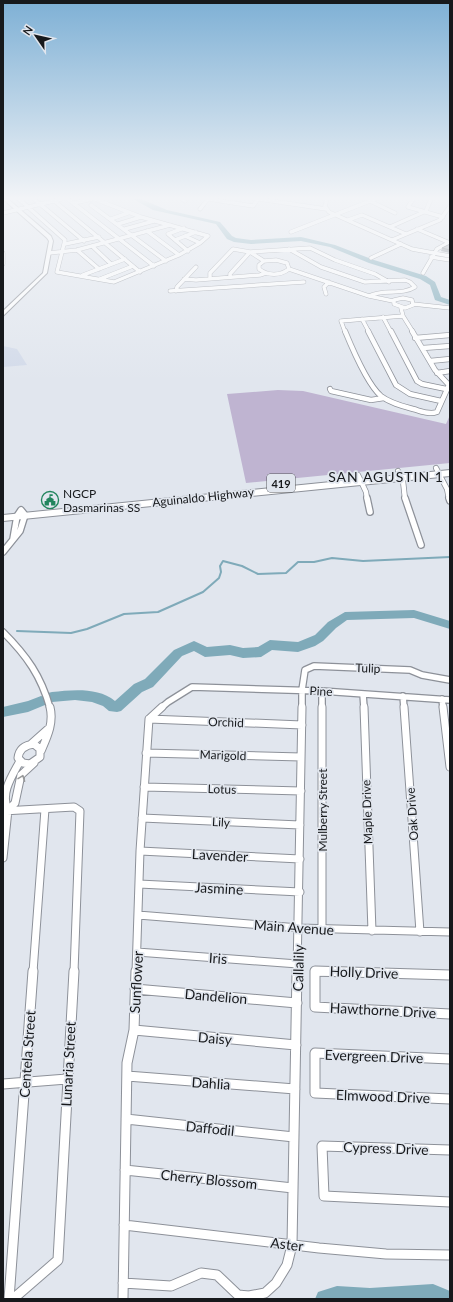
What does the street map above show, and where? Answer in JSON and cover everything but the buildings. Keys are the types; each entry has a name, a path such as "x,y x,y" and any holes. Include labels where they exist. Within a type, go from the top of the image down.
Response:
{"highway":[{"name":"Aguinaldo Highway","path":"438,471 450,466"},
{"name":"Aguinaldo Highway","path":"3,518 21,514 359,478 438,471 450,472"},
{"name":"Aguinaldo Highway","path":"3,511 21,514"}],"street":[{"path":"3,314 45,273 47,260"},
{"path":"60,260 57,272 114,282 166,261"},
{"path":"88,260 99,269"},
{"path":"107,260 111,264"},
{"path":"81,276 123,260"},
{"path":"126,260 140,272"},
{"path":"146,260 154,266"},
{"path":"210,279 209,274 222,260"},
{"path":"230,277 230,274 243,260"},
{"path":"271,284 266,273 259,267 260,264 264,261 272,260 284,261 289,265 289,269"},
{"path":"308,260 321,267 354,278 370,282 407,281 415,287 409,290 374,292 369,296"},
{"path":"334,260 375,274 389,282"},
{"path":"423,273 430,260"},
{"path":"99,279 133,266"},
{"path":"176,291 177,287 196,266"},
{"path":"184,279 210,279 260,275 266,273 282,273 289,269 369,296 393,301 399,298 406,298 412,300 413,304"},
{"path":"170,291 304,282"},
{"path":"326,294 324,288 329,282"},
{"path":"393,301 396,306 403,311 415,338 423,348 437,373 448,386"},
{"path":"413,304 450,308"},
{"path":"413,304 411,307 403,311 383,317 341,321 374,388 384,398 406,408 433,414 437,412 448,386"},
{"path":"383,317 417,381 422,384 448,386"},
{"path":"362,319 396,385 410,394 441,401"},
{"path":"415,338 450,334"},
{"path":"423,348 450,346"},
{"path":"430,361 450,359"},
{"path":"437,373 450,371"},
{"path":"330,389 331,391 372,400 384,398"},
{"path":"438,471 447,488 450,501"},
{"path":"399,474 403,481 404,495 421,545"},
{"path":"359,478 366,492 370,512"},
{"path":"3,552 20,531 21,514"},
{"path":"3,632 26,656 43,690 52,716 51,725 41,751 40,758 21,775 15,803 6,810"},
{"name":"Tulip","path":"302,690 305,670 314,666 410,670 422,675 450,680"},
{"name":"Pine","path":"149,719 168,702 192,687 322,691 450,700"},
{"name":"Callalily","path":"123,1283 171,1286 201,1273 217,1275 238,1295 249,1296 265,1293 276,1283 287,1265 292,1245 300,892 302,690"},
{"name":"Mulberry Street","path":"322,691 322,929"},
{"name":"Maple Drive","path":"363,694 372,931"},
{"name":"Oak Drive","path":"403,696 420,932"},
{"path":"442,699 450,766"},
{"name":"Orchid","path":"149,719 302,725"},
{"name":"Sunflower","path":"123,1299 127,1063 134,1030 140,851 149,719"},
{"path":"3,858 6,810 4,796 20,761 18,758 19,752 23,746 31,744 51,725"},
{"path":"31,744 38,746 41,751"},
{"name":"Marigold","path":"146,752 301,757"},
{"path":"20,761 26,764 34,763"},
{"name":"Lotus","path":"144,787 301,791"},
{"name":"Lunaria Street","path":"13,1299 58,1260 78,890 80,811 74,807 45,809"},
{"path":"6,810 45,809"},
{"name":"Centela Street","path":"9,1299 45,809"},
{"name":"Lily","path":"142,818 300,825"},
{"name":"Lavender","path":"140,851 300,859"},
{"name":"Jasmine","path":"139,884 300,892"},
{"name":"Main Avenue","path":"138,915 299,928 450,932"},
{"name":"Iris","path":"137,952 298,964"},
{"name":"Holly Drive","path":"315,1007 315,971 450,975"},
{"name":"Dandelion","path":"135,989 297,1003"},
{"name":"Hawthorne Drive","path":"315,1007 450,1014"},
{"name":"Daisy","path":"134,1030 296,1045"},
{"name":"Evergreen Drive","path":"315,1093 315,1053 450,1059"},
{"name":"Dahlia","path":"127,1076 295,1089"},
{"path":"3,1084 67,1079"},
{"name":"Elmwood Drive","path":"315,1093 450,1099"},
{"name":"Daffodil","path":"126,1119 294,1137"},
{"name":"Cypress Drive","path":"450,1150 322,1146 324,1196 450,1202"},
{"name":"Cherry Blossom","path":"125,1170 293,1188"},
{"name":"Aster","path":"124,1225 292,1245 386,1254 450,1256"}],"shaded area":[{"path":"3,346 17,349 27,365 3,367"},
{"path":"278,390 303,391 446,424 450,415 450,463 246,483 227,394"}],"waterway":[{"path":"366,260 423,277 433,284 438,298 450,303"},
{"path":"17,631 71,633 87,629 124,614 158,612 203,592 219,578 221,572 220,566 223,561 242,566 258,574 286,573 298,562 314,562 332,558 363,561 450,557"},
{"path":"52,697 75,695 92,697 107,702 113,707 117,707 138,688 149,683 178,653 194,646 205,652 230,650 243,653 261,652 270,645 298,647 311,643 319,638 332,625 345,616 414,614 450,625"},
{"path":"3,712 28,707 41,701"},
{"path":"325,1299 337,1296 370,1298 433,1294 444,1299"}],"place":[{"name":"NGCP Dasmarinas SS","path":"50,500"}],"district":[{"name":"SAN AGUSTIN 1","path":"386,476"}]}
